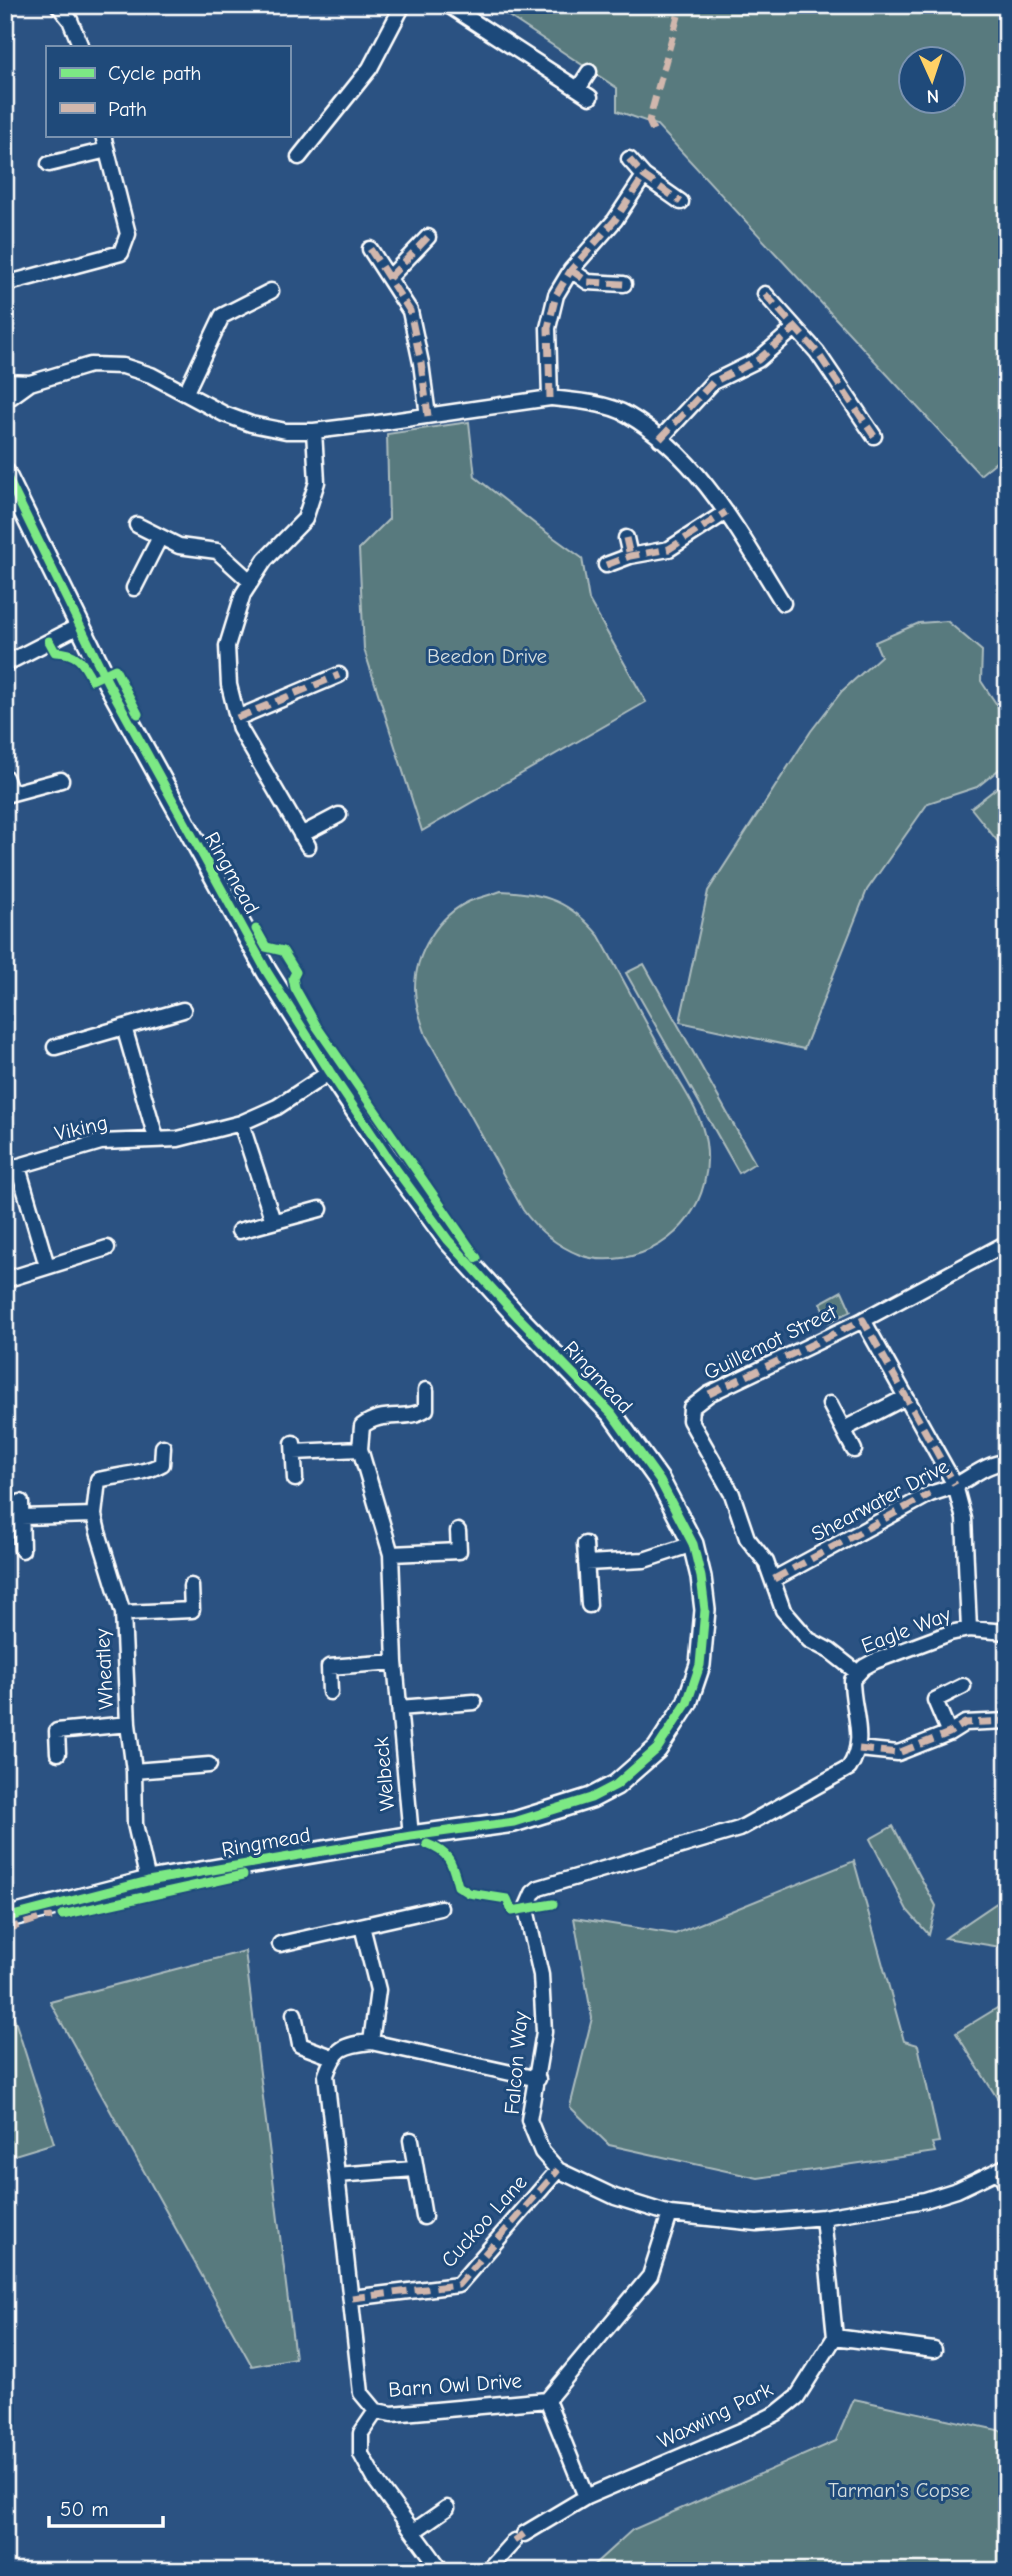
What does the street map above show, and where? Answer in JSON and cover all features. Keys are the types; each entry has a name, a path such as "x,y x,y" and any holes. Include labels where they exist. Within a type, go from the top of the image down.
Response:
{"street":[{"path":"58,5 70,20 81,46"},
{"path":"299,156 370,68 402,5"},
{"path":"448,5 470,11 584,93 589,72"},
{"path":"5,284 121,253 128,234 103,136"},
{"path":"49,164 107,149"},
{"path":"629,159 644,176 681,202"},
{"path":"550,398 548,328 556,295 571,270 615,220 644,176"},
{"path":"389,278 428,237"},
{"path":"370,248 410,311 428,416"},
{"path":"571,270 588,282 624,284"},
{"path":"187,392 222,316 271,291"},
{"path":"765,293 817,352 874,436"},
{"path":"660,439 713,382 758,360 795,328"},
{"path":"5,382 30,383 90,365 123,366 152,375 224,414 286,432 314,431 550,398 577,400 626,414 682,456 726,512 783,603"},
{"path":"5,401 30,383"},
{"path":"314,431 317,482 305,519 265,560 243,594 227,646 229,685 240,729 304,840 339,815"},
{"name":"Ringmead","path":"5,474 79,626 141,744 267,972 330,1073 448,1240 611,1414 660,1481 693,1544 705,1609 700,1665 687,1703 657,1749 616,1785 565,1808 514,1822 411,1836 148,1881 5,1918"},
{"path":"606,565 630,556 669,549 726,512"},
{"path":"137,525 179,546 217,551 251,582"},
{"path":"134,588 160,537"},
{"path":"626,538 630,556"},
{"path":"5,664 79,626"},
{"path":"237,718 339,675"},
{"path":"5,777 8,794 61,780"},
{"path":"55,1047 183,1010"},
{"path":"124,1027 156,1138"},
{"name":"Viking","path":"47,1266 12,1168 101,1142 178,1139 242,1123 277,1107 330,1073"},
{"path":"242,1123 273,1221"},
{"path":"239,1231 320,1209"},
{"name":"Guillemot Street","path":"858,1673 801,1633 780,1603 766,1562 747,1538 732,1494 690,1420 691,1408 709,1394 863,1320 1007,1243"},
{"path":"5,1280 107,1248"},
{"path":"863,1320 955,1485 964,1519 969,1629"},
{"path":"295,1479 294,1447 360,1449 362,1426 374,1417 419,1414 426,1409 426,1390"},
{"path":"844,1429 906,1397"},
{"path":"830,1404 854,1450"},
{"name":"Wheatley","path":"148,1881 135,1824 134,1771 128,1724 122,1613 94,1515 98,1480 130,1472 149,1472 162,1464 163,1447"},
{"name":"Welbeck","path":"360,1449 391,1554 395,1662 411,1836"},
{"name":"Shearwater Drive","path":"774,1579 930,1494 955,1485 997,1462 1007,1462"},
{"path":"22,1550 21,1510 94,1515"},
{"path":"391,1554 459,1551 458,1531"},
{"path":"585,1544 589,1605"},
{"path":"586,1563 644,1560 693,1544"},
{"name":"Wheatley","path":"122,1613 192,1610 191,1586"},
{"name":"Eagle Way","path":"859,1749 852,1688 852,1680 858,1673 875,1661 950,1633 969,1629 1007,1632"},
{"path":"330,1692 329,1667 395,1662"},
{"path":"949,1733 935,1700 963,1686"},
{"name":"Welbeck","path":"399,1707 474,1702"},
{"path":"859,1749 898,1753 965,1724 1007,1721"},
{"name":"Wheatley","path":"58,1753 57,1731 128,1724"},
{"name":"Falcon Way","path":"859,1749 849,1768 739,1829 555,1882 533,1893 526,1909 541,1975 544,2032 529,2120 542,2152 558,2170 615,2197 670,2214 757,2223 823,2217 925,2200 957,2190 1003,2168"},
{"path":"134,1771 209,1765"},
{"path":"280,1944 440,1908"},
{"path":"362,1926 378,1990 371,2042"},
{"path":"294,2014 300,2045 332,2057 351,2044 371,2042 538,2079"},
{"name":"Barn Owl Drive","path":"332,2057 326,2075 361,2393 376,2411 391,2414 547,2400 650,2276 670,2214"},
{"path":"411,2140 424,2217"},
{"path":"1003,2168 1007,2187"},
{"path":"337,2175 414,2169"},
{"name":"Cuckoo Lane","path":"352,2298 458,2285 558,2170"},
{"path":"823,2217 835,2337 934,2350"},
{"name":"Waxwing Park","path":"487,2571 519,2537 586,2497 778,2413 797,2397 835,2337"},
{"path":"547,2400 586,2497"},
{"path":"376,2411 361,2432 361,2454 376,2481 442,2571"},
{"path":"414,2531 447,2508"}],"green space":[{"path":"522,5 1007,5 1007,453 980,475 657,125 617,111 617,88 501,11"},
{"name":"Beedon Drive","path":"469,422 475,477 582,558 589,600 646,702 422,831 364,649 359,549 389,519 387,434"},
{"path":"947,621 982,651 981,681 1007,720 1007,763 977,787 928,803 867,890 804,1049 680,1022 708,891 811,731 842,691 881,656 875,642 919,623"},
{"path":"1007,780 1007,853 971,808"},
{"path":"501,891 531,894 556,901 578,914 599,936 701,1123 707,1164 698,1202 675,1232 642,1253 612,1259 585,1257 556,1242 535,1224 523,1210 426,1035 417,1006 415,988 419,962 430,937 458,907"},
{"path":"644,964 755,1163 739,1173 626,973"},
{"path":"842,1291 851,1311 829,1322 820,1303"},
{"path":"893,1826 936,1906 929,1935 907,1910 870,1839"},
{"path":"854,1861 904,2041 918,2045 939,2142 932,2143 935,2152 758,2178 609,2145 570,2107 592,2018 574,1918 675,1934"},
{"path":"1007,1896 1007,1948 945,1938"},
{"path":"245,1951 295,2358 252,2366 50,2002"},
{"path":"5,1989 54,2143 5,2158"},
{"path":"1007,2002 1007,2101 1001,2104 956,2033"},
{"name":"Tarman's Copse","path":"854,2399 1007,2432 1007,2571 587,2571 632,2530 836,2441"}],"marked path":[{"path":"653,130 649,121 681,5"},
{"path":"629,159 644,176 681,202"},
{"path":"550,398 548,328 556,295 571,270 615,220 644,176"},
{"path":"389,278 428,237"},
{"path":"370,249 410,311 428,416"},
{"path":"571,270 588,282 624,284"},
{"path":"765,294 817,352 874,436"},
{"path":"660,439 713,382 758,360 795,328"},
{"path":"606,565 630,556 669,549 726,512"},
{"path":"626,538 630,556"},
{"path":"237,718 339,675"},
{"path":"709,1394 863,1320 955,1485"},
{"path":"774,1579 930,1494"},
{"path":"859,1749 898,1753 949,1733 965,1723 1007,1721"},
{"path":"5,1930 40,1918 52,1917"},
{"path":"352,2298 458,2285 558,2170"},
{"path":"999,2171 1007,2187"},
{"path":"514,2541 524,2534"}],"cycle path":[{"path":"5,473 108,683 267,972 387,1157 448,1240 612,1414 660,1481 693,1544 705,1610 700,1665 687,1703 657,1749 616,1785 591,1798 514,1822 411,1836 148,1881 5,1918"},
{"path":"49,641 55,652 63,652 78,659 92,680 115,669 138,714"},
{"path":"256,929 266,947 283,951 296,972 293,978 295,988 317,1027 477,1258"},
{"path":"427,1844 446,1855 458,1886 469,1893 507,1899 512,1911 553,1904"},
{"path":"62,1915 243,1875"}]}
